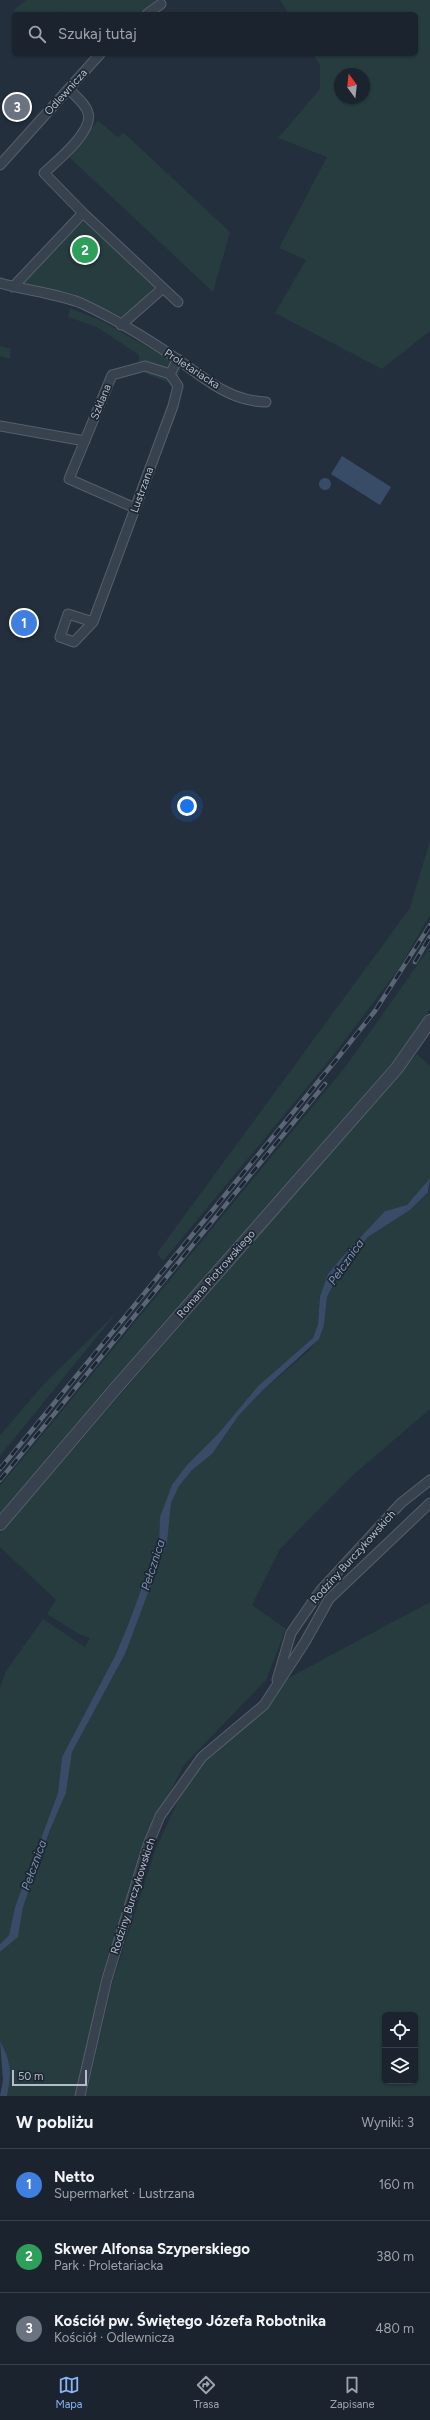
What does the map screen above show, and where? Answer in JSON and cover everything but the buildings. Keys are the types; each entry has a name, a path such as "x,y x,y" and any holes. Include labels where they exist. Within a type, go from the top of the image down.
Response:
{"street":[{"path":"150,12 161,4"},
{"name":"Odlewnicza","path":"0,165 98,56"},
{"path":"69,89 87,108 89,115 86,130 44,173 83,213 178,302"},
{"path":"13,287 83,213"},
{"name":"Proletariacka","path":"0,283 81,303 122,325 178,359 198,375 233,395 248,402 266,402"},
{"path":"122,325 163,288"},
{"path":"170,374 178,359"},
{"name":"Szklana","path":"135,508 69,479 112,375 145,366 170,374"},
{"name":"Lustrzana","path":"93,622 178,386 170,374"},
{"path":"0,426 85,441"},
{"name":"Romana Piotrowskiego","path":"0,1524 115,1389 397,1068 430,1022"},
{"name":"Rodziny Burczykowskich","path":"274,1690 291,1633 320,1591 401,1503 430,1480"},
{"name":"Rodziny Burczykowskich","path":"80,2096 107,1979 148,1845 160,1816 202,1757 251,1718 264,1705 305,1642 329,1599 430,1503"}],"green space":[{"path":"26,0 158,0 140,12 16,12 14,10"},
{"path":"280,0 430,0 430,331 382,369 275,313 306,260 279,248 327,157 278,138 320,89 320,65 314,56 418,56 418,12 288,12"},
{"path":"98,121 118,137 124,133 230,232 213,292 67,155"},
{"path":"84,221 155,287 124,318 83,299 28,287 24,284 26,278"},
{"path":"70,308 102,321 177,364 181,367 175,385 139,371 139,355 97,327 68,317"},
{"path":"0,346 11,349 10,359 0,356"},
{"path":"430,840 430,915 398,970 332,1057 163,1261 157,1253 410,908"},
{"path":"430,947 430,1009 392,1063 108,1386 0,1513 0,1486 346,1066"},
{"path":"417,1054 430,1066 430,1178 407,1205 385,1211 342,1257 328,1274 320,1296 318,1324 313,1338 258,1386 218,1434 187,1465 160,1517 159,1541 115,1656 62,1757 58,1793 15,1907 9,1935 0,1944 0,1687 6,1671 43,1619 85,1647 90,1638 79,1634 47,1614 56,1600 0,1547 0,1533"},
{"path":"430,1190 430,1409 351,1477 280,1549 252,1605 286,1629 266,1680 184,1765 143,1845 102,1976 75,2096 7,2096 10,2078 0,2041 0,1952 18,1937 23,1907 50,1831 66,1793 72,1752 125,1654 171,1503 179,1486 192,1470 212,1454 239,1415 263,1390 310,1350 324,1325 327,1297 337,1277 368,1237 410,1210"},
{"path":"117,1312 0,1456 0,1435 45,1383"},
{"path":"430,1602 430,2096 86,2096 113,1980 156,1848 192,1771 281,1682"}],"water":[{"path":"342,456 391,487 380,505 331,474"},
{"path":"323,478 327,478 331,484 327,490 323,490 319,486 319,482"},
{"name":"Pełcznica","path":"430,1178 428,1192 410,1210 368,1237 337,1277 327,1297 324,1325 319,1339 263,1390 239,1415 212,1454 192,1470 179,1486 171,1503 167,1542 125,1654 72,1752 66,1793 50,1830 23,1907 18,1937 0,1952 0,1944 9,1935 15,1907 58,1793 62,1757 115,1656 128,1625 159,1541 160,1517 172,1485 187,1465 218,1434 258,1386 313,1338 318,1324 320,1296 328,1274 342,1257 385,1211 407,1205"},
{"path":"0,2041 10,2067 10,2080 7,2096 0,2096 3,2080"}],"railway":[{"path":"0,1469 375,1011 430,925"},
{"path":"415,962 430,937"},
{"path":"0,1480 325,1084"}],"place":[{"name":"Kościół pw. Świętego Józefa Robotnika","path":"17,107"},
{"name":"Skwer Alfonsa Szyperskiego","path":"85,250"},
{"name":"Netto","path":"24,623"}]}
